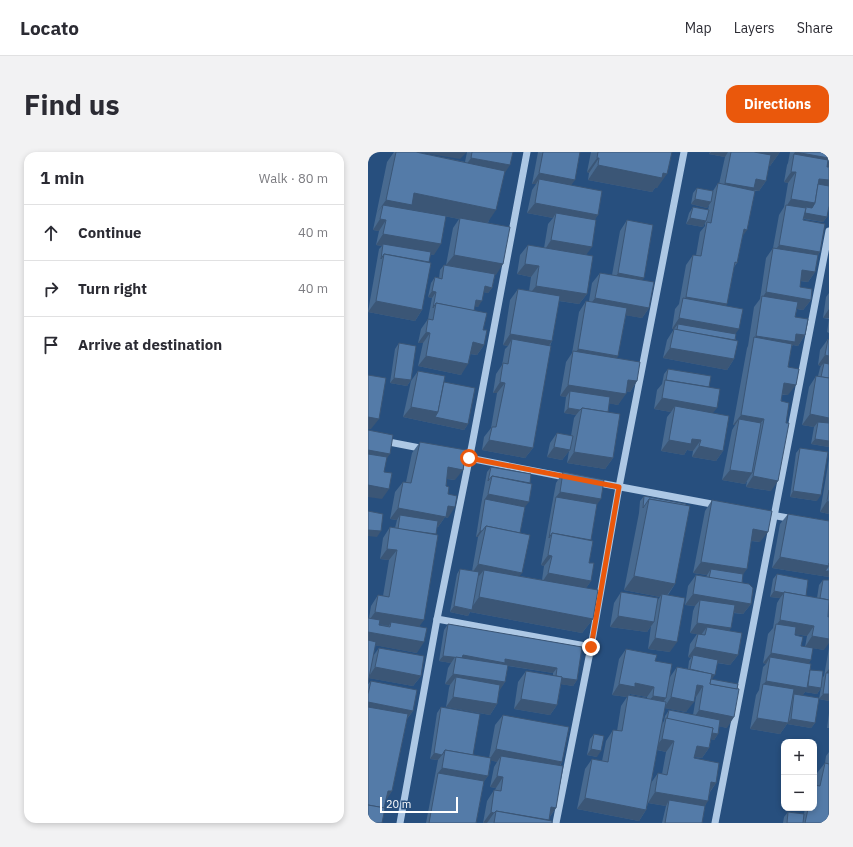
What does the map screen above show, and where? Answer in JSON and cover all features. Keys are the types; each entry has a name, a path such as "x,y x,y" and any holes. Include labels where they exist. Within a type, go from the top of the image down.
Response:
{"street":[{"path":"400,823 436,619 469,458 527,152"},
{"path":"556,823 591,647 619,487 684,152"},
{"path":"715,823 829,231"},
{"path":"368,438 430,450"},
{"path":"454,455 574,478"},
{"path":"590,482 728,507"},
{"path":"767,514 798,520"},
{"path":"436,619 591,647"}],"building":[{"path":"396,152 416,152 505,171 496,210 414,193 412,205 386,200"},
{"path":"472,152 513,152 510,165 471,158"},
{"path":"543,152 580,152 575,180 539,173"},
{"path":"598,152 672,152 667,174 663,173 662,178 598,165"},
{"path":"731,152 754,152 771,155 766,181 756,179 754,188 725,183"},
{"path":"795,152 829,152 829,158"},
{"path":"794,154 828,160 827,167 829,167 829,180 819,179 815,203 791,199 796,172 791,172"},
{"path":"539,179 602,191 598,215 535,203"},
{"path":"718,183 755,191 747,230 744,229 737,263 735,262 727,304 686,297 693,255 701,256 707,222 711,223"},
{"path":"818,184 829,186 829,206 827,217 805,213 806,207 812,208 815,203"},
{"path":"697,188 713,191 711,202 695,199"},
{"path":"383,205 446,216 441,244 383,234 386,220 380,219"},
{"path":"786,205 806,208 803,220 825,224 820,252 779,245"},
{"path":"693,207 709,210 706,221 690,218"},
{"path":"556,213 596,220 592,247 551,240"},
{"path":"460,218 510,227 503,264 454,255"},
{"path":"627,220 653,225 644,278 618,273"},
{"path":"383,244 431,252 429,262 384,254 381,259"},
{"path":"528,245 593,256 587,294 536,286 539,266 525,264"},
{"path":"773,248 818,255 815,272 802,270 800,287 812,289 811,300 766,292"},
{"path":"384,254 431,263 422,310 376,301"},
{"path":"444,265 495,274 492,288 485,286 482,301 476,300 474,311 436,303 433,308 436,292 432,291 435,277 442,279"},
{"path":"600,273 654,282 649,308 595,298"},
{"path":"518,289 560,296 552,341 510,334"},
{"path":"762,296 798,302 795,317 808,319 805,335 796,334 795,342 756,336"},
{"path":"683,298 743,309 739,329 679,318"},
{"path":"586,301 627,308 618,356 578,349"},
{"path":"436,303 487,313 483,330 487,330 484,345 473,342 468,364 426,356 430,333 426,332 428,319 433,320"},
{"path":"678,324 736,334 735,340 677,330"},
{"path":"674,329 738,341 734,359 670,348"},
{"path":"754,337 792,344 788,367 799,369 796,385 784,383 781,401 789,403 786,423 789,423 778,481 753,476 764,419 741,415"},
{"path":"512,339 551,346 533,448 489,440 492,427 496,427 505,383 500,382 503,363 508,364"},
{"path":"828,339 829,340 829,356 825,355"},
{"path":"399,343 416,346 411,380 394,378"},
{"path":"573,351 640,362 637,381 628,380 626,394 568,385"},
{"path":"824,363 829,364 829,378 821,377"},
{"path":"668,369 711,376 709,387 666,380"},
{"path":"418,371 445,376 438,412 411,407"},
{"path":"368,375 386,378 379,419 368,417"},
{"path":"816,376 829,378 829,418 810,414"},
{"path":"665,380 720,389 717,408 662,398"},
{"path":"444,382 475,388 468,424 435,417 438,412"},
{"path":"570,391 610,397 608,412 582,408 580,410 568,408"},
{"path":"675,406 729,416 723,451 699,446 701,440 692,439 691,444 669,440"},
{"path":"582,408 620,414 613,458 574,452"},
{"path":"739,419 761,423 752,473 730,470"},
{"path":"818,422 829,423 829,441 815,439"},
{"path":"368,430 393,435 390,454 368,450"},
{"path":"557,433 573,436 570,450 554,447"},
{"path":"420,442 466,450 463,470 448,467 446,486 449,487 448,494 457,496 455,507 448,506 446,517 398,508 403,482 411,483"},
{"path":"800,448 828,452 821,495 793,491"},
{"path":"368,454 387,457 384,472 392,473 389,489 368,485"},
{"path":"491,467 531,474 530,483 492,476 488,481"},
{"path":"563,472 604,480 601,499 560,492"},
{"path":"492,476 532,484 529,502 488,494"},
{"path":"829,490 829,502 827,501"},
{"path":"644,496 686,504 686,506 649,499 643,508"},
{"path":"556,497 597,504 591,540 552,533 549,538"},
{"path":"485,499 525,507 520,533 486,526 482,531 480,531"},
{"path":"649,499 690,506 675,584 634,576"},
{"path":"712,500 772,511 768,532 753,529 747,569 701,562"},
{"path":"368,511 383,514 381,531 368,530"},
{"path":"788,514 829,521 829,566 780,557"},
{"path":"400,515 438,521 436,534 398,529"},
{"path":"486,526 530,535 522,573 478,564"},
{"path":"390,527 438,535 424,620 375,612 378,595 389,597 397,550 387,549"},
{"path":"552,533 593,541 589,563 594,563 591,581 548,573 552,556 548,555"},
{"path":"460,569 479,572 472,610 454,606"},
{"path":"711,569 743,574 742,583 709,578"},
{"path":"484,570 598,590 593,619 479,597"},
{"path":"777,574 808,580 806,596 774,591"},
{"path":"696,575 749,584 753,588 751,604 693,594"},
{"path":"823,580 829,580 829,600 820,598"},
{"path":"621,592 658,598 654,622 618,616"},
{"path":"784,592 829,600 829,639 812,636 814,626 780,620"},
{"path":"662,594 685,598 677,642 655,638"},
{"path":"700,600 735,605 731,628 697,623"},
{"path":"368,618 380,620 379,625 390,627 391,622 427,628 424,642 368,632"},
{"path":"448,624 582,647 577,680 556,676 557,668 505,659 505,663 463,655 462,658 443,656"},
{"path":"776,624 796,627 795,635 803,637 801,646 813,648 811,660 771,653"},
{"path":"707,627 742,633 738,655 695,647 698,634 705,635"},
{"path":"368,640 376,642 368,683"},
{"path":"379,648 424,656 421,676 375,667"},
{"path":"626,649 657,655 655,661 672,664 666,698 653,696 654,687 635,683 635,687 619,684"},
{"path":"693,655 718,660 715,675 690,669"},
{"path":"456,657 508,665 505,682 453,674"},
{"path":"770,657 811,664 807,688 766,681"},
{"path":"677,667 712,674 710,684 739,689 734,717 699,710 703,686 697,685 694,702 671,697"},
{"path":"810,670 823,671 821,688 808,686"},
{"path":"526,671 562,677 557,705 521,699"},
{"path":"826,673 829,673 829,694 823,694"},
{"path":"456,677 500,685 497,704 453,697"},
{"path":"711,679 738,684 737,689 710,684"},
{"path":"371,681 417,690 413,711 368,702"},
{"path":"763,684 794,689 788,723 757,718"},
{"path":"794,694 819,698 815,723 791,719"},
{"path":"628,695 666,702 646,810 585,798 592,759 608,762 613,730 622,731"},
{"path":"368,707 408,714 392,791 388,791 384,808 368,805"},
{"path":"441,707 480,714 473,755 445,750 442,755 434,753"},
{"path":"669,710 720,720 718,734 712,733 713,728 667,719"},
{"path":"503,715 569,727 562,762 496,749"},
{"path":"666,718 713,728 709,748 697,746 694,758 719,763 716,783 711,782 708,801 655,792 658,773 667,775 674,741 662,739"},
{"path":"594,734 604,736 601,751 591,749"},
{"path":"445,750 491,758 488,776 442,768"},
{"path":"501,756 563,766 556,808 551,807 549,820 496,811 494,813 491,812 494,790 501,791 503,777 497,776"},
{"path":"825,763 829,764 829,823 805,823 808,811 817,811 817,786 820,786"},
{"path":"438,773 484,781 476,823 429,823"},
{"path":"669,800 705,806 702,823 665,823"},
{"path":"368,805 385,808 382,823 368,823"},
{"path":"496,811 552,821 552,823 494,823"},
{"path":"788,812 804,814 803,823 787,823"}],"route":[{"path":"469,458 619,487 591,647"}]}
